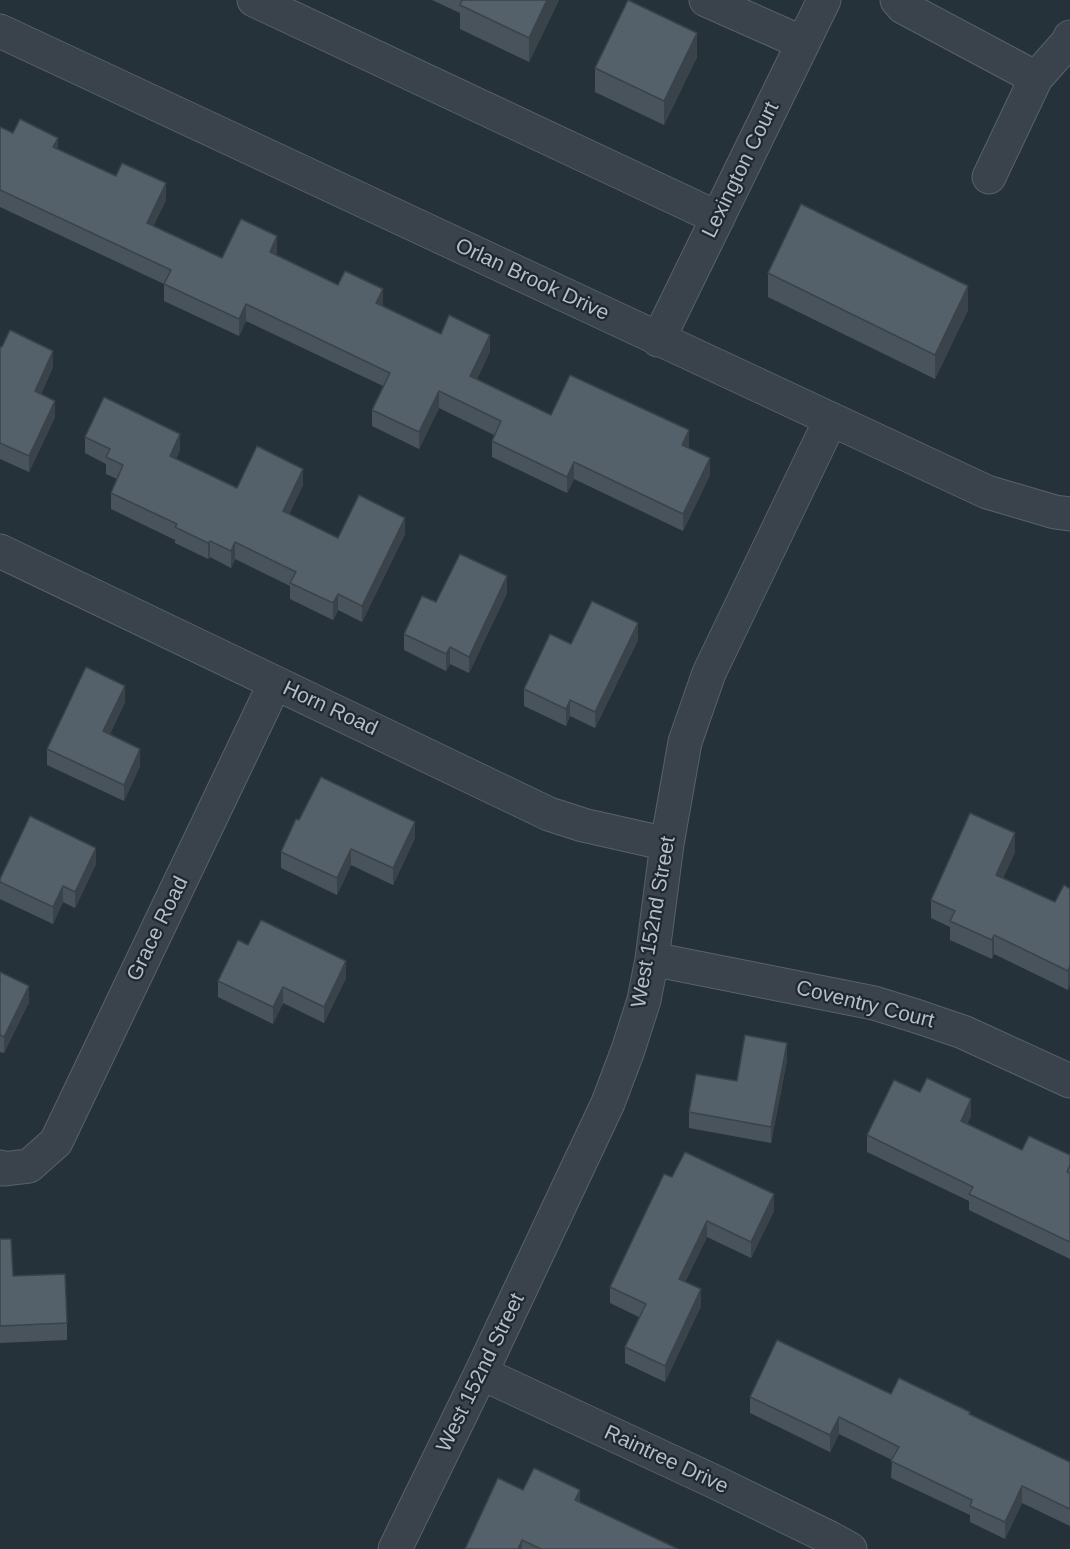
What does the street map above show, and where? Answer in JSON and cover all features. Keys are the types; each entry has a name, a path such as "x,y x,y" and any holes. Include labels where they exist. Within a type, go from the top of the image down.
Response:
{"street":[{"path":"254,0 718,218"},
{"path":"706,0 803,44"},
{"name":"Lexington Court","path":"658,340 824,0"},
{"path":"897,0 903,7 1036,78"},
{"name":"Orlan Brook Drive","path":"0,31 987,492 1055,512 1070,514"},
{"path":"989,177 1036,78 1070,37"},
{"name":"West 152nd Street","path":"395,1549 608,1103 644,1000 685,741 705,683 831,419"},
{"name":"Horn Road","path":"0,551 549,814 583,825 667,844"},
{"name":"Grace Road","path":"15,1167 56,1142 276,683"},
{"name":"Coventry Court","path":"652,959 874,1003 963,1032 1070,1081"},
{"name":"Raintree Drive","path":"481,1373 713,1481 850,1549"}],"building":[{"path":"462,0 547,0 529,38 460,5"},
{"path":"628,0 697,33 664,101 595,68"},
{"path":"20,119 58,138 53,147 116,176 122,163 166,183 147,223 222,258 241,219 277,236 270,252 338,285 345,271 383,289 376,303 441,334 449,315 490,335 470,376 551,415 570,375 689,430 682,445 710,458 683,514 574,462 567,477 492,441 501,421 439,391 419,432 372,410 390,373 246,304 239,319 164,284 171,270 0,190 0,127 13,133"},
{"path":"801,204 968,286 935,355 768,273"},
{"path":"10,330 53,351 35,391 55,401 29,456 0,443 0,347"},
{"path":"104,397 180,434 170,456 237,488 257,446 303,469 283,511 338,538 359,495 405,518 362,606 338,594 333,603 290,583 296,572 235,542 231,551 210,541 208,543 175,527 177,524 111,493 123,465 106,457 110,449 85,437"},
{"path":"460,554 507,576 469,657 450,647 446,654 404,634 422,596 436,602"},
{"path":"592,601 638,623 595,712 570,700 566,709 524,689 550,634 571,644"},
{"path":"86,667 125,686 103,731 140,749 124,785 47,749"},
{"path":"321,777 415,822 393,868 351,849 337,878 281,852 296,819 299,820"},
{"path":"970,813 1015,833 996,875 1055,902 1064,885 1070,889 1070,966 1068,971 994,935 992,940 950,921 955,911 931,900"},
{"path":"30,816 96,848 75,892 63,886 53,907 0,882"},
{"path":"261,920 346,961 324,1007 283,987 273,1007 218,981 238,940 248,945"},
{"path":"0,972 29,986 4,1037 0,1035"},
{"path":"745,1035 787,1043 771,1127 689,1112 696,1074 737,1081"},
{"path":"927,1078 971,1099 961,1121 1022,1150 1029,1136 1070,1155 1067,1172 1070,1173 1070,1242 969,1194 973,1187 867,1135 894,1080 920,1092"},
{"path":"685,1152 774,1194 751,1242 707,1221 679,1279 701,1289 665,1366 625,1347 646,1304 610,1287 664,1174 672,1177"},
{"path":"0,1239 11,1239 13,1276 65,1274 67,1323 0,1326"},
{"path":"777,1340 891,1394 899,1378 1070,1462 1070,1509 1022,1486 1005,1522 970,1506 972,1500 891,1461 899,1447 839,1417 830,1435 750,1397"},
{"path":"534,1468 580,1490 575,1500 678,1549 541,1549 522,1540 518,1549 465,1549 498,1478 523,1490"}]}
